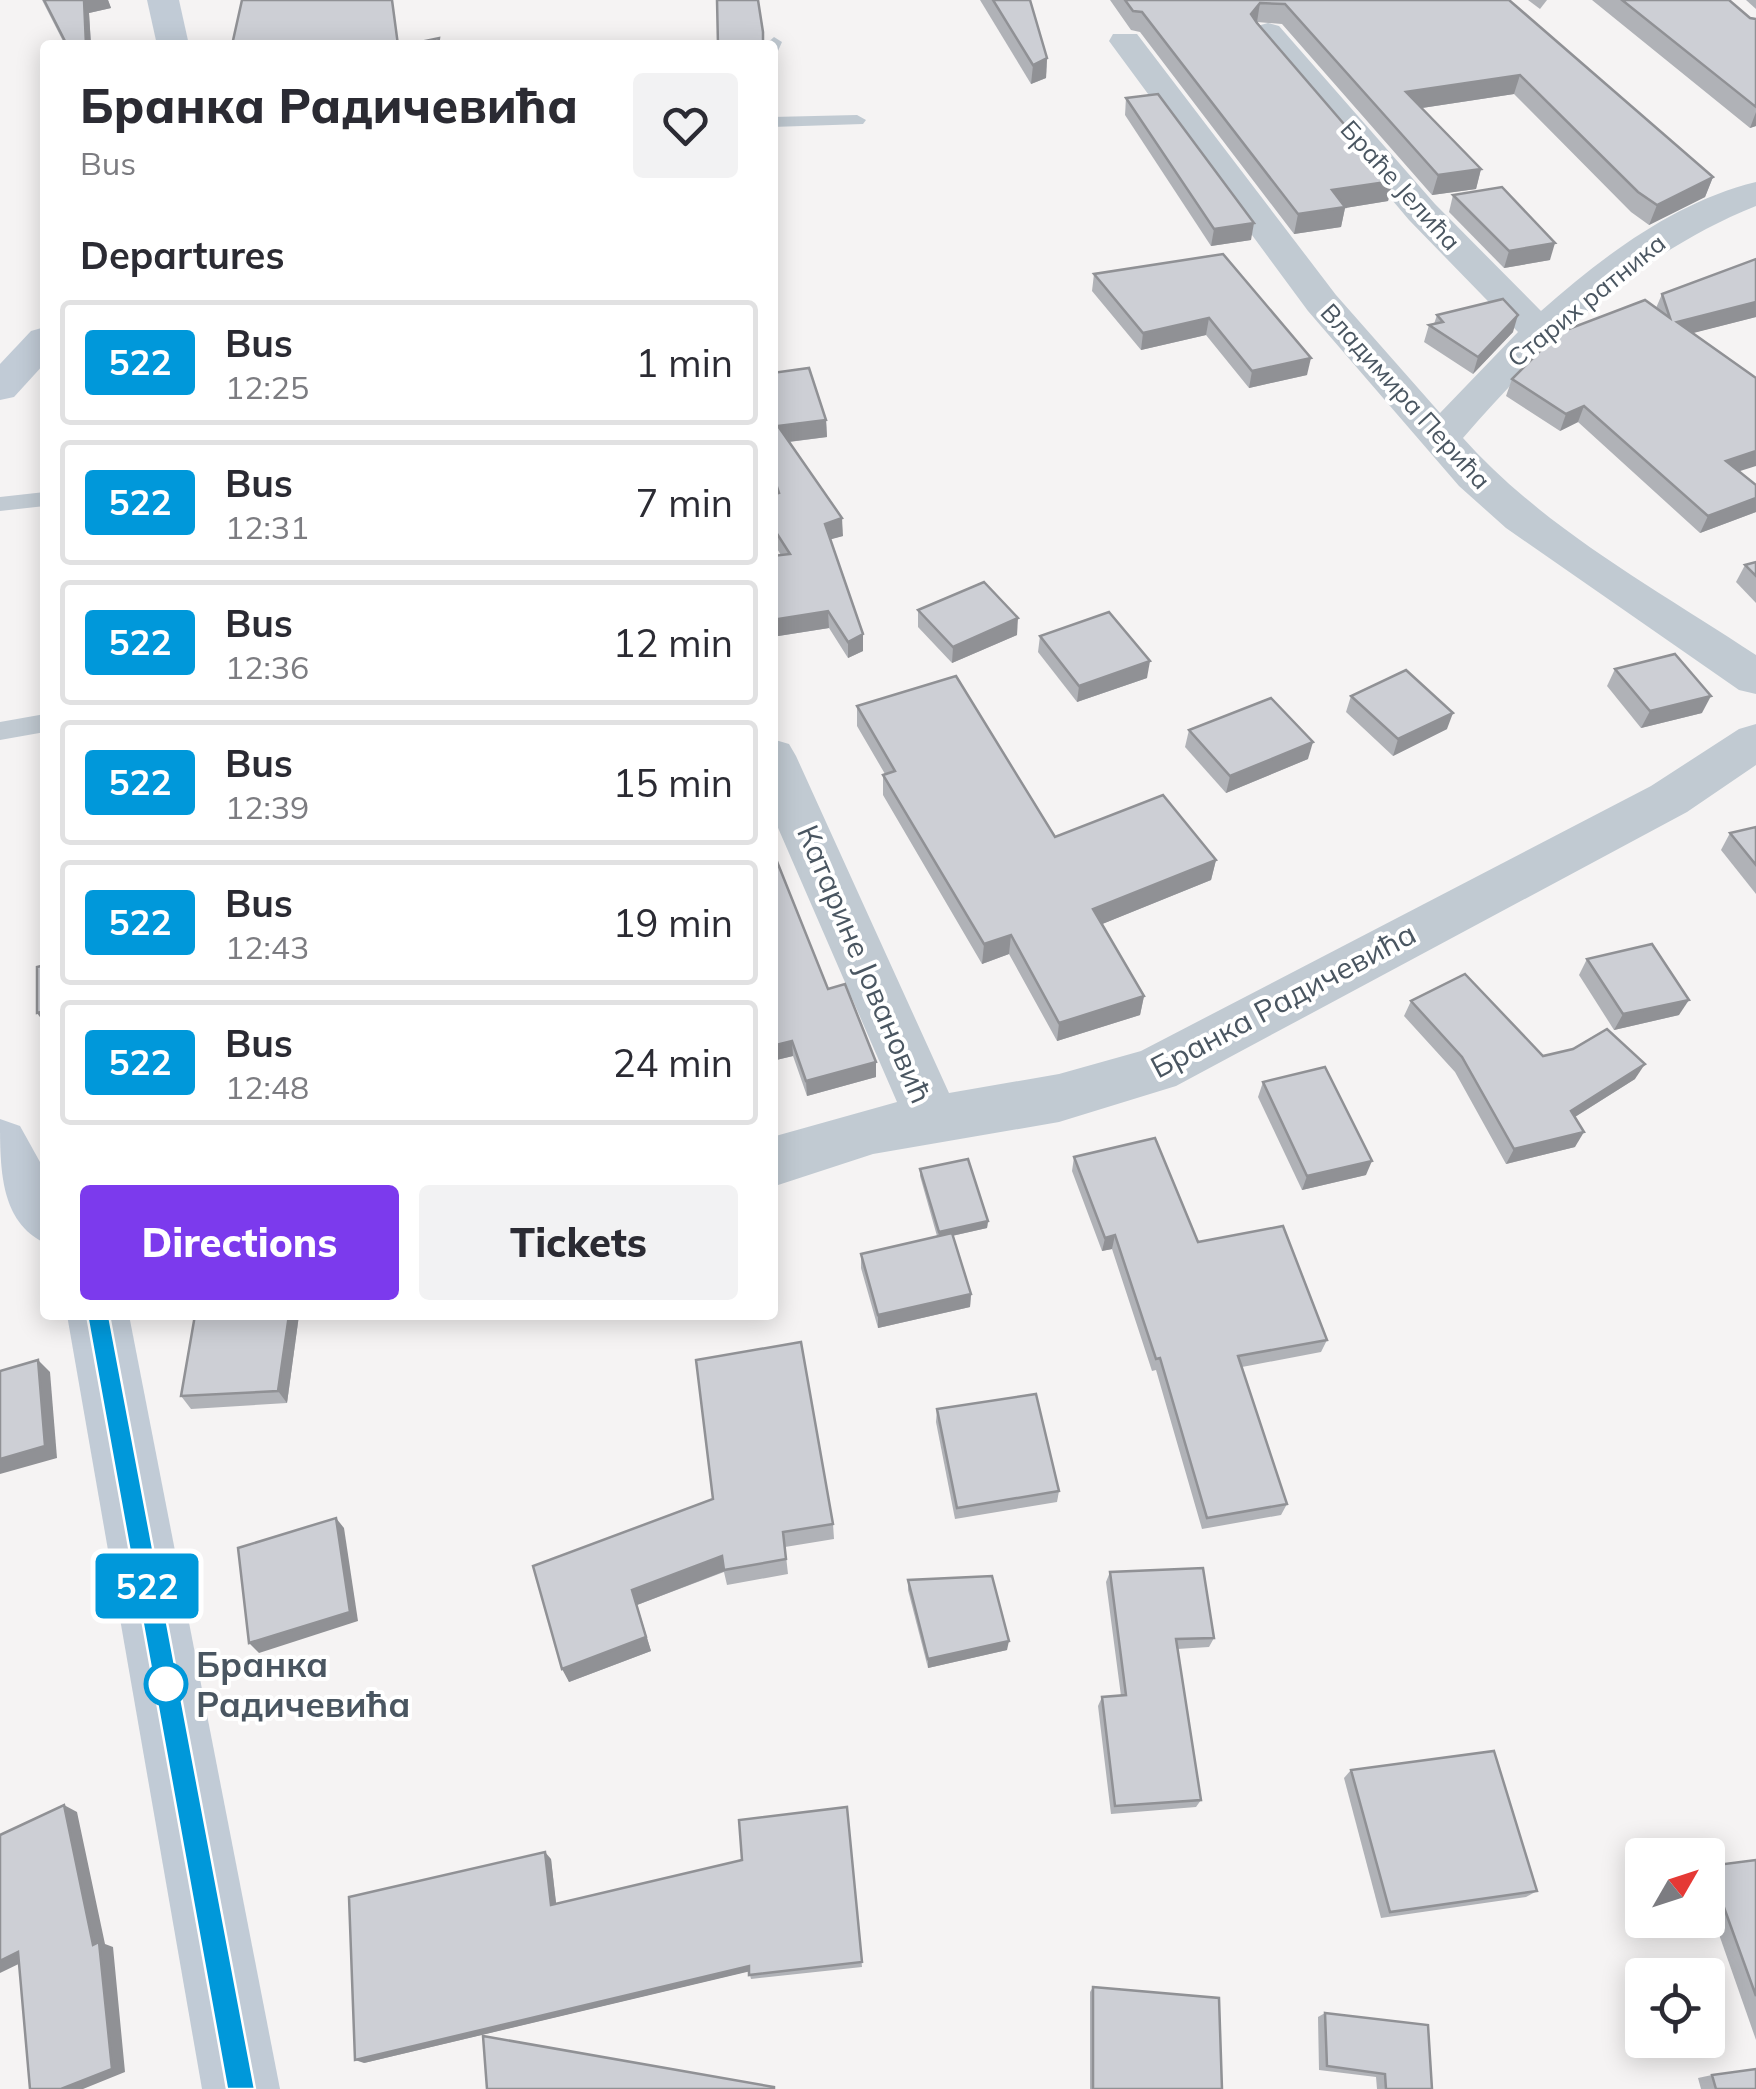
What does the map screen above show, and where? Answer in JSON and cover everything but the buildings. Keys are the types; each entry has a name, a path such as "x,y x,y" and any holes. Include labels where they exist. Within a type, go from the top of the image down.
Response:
{"street":[{"path":"163,0 172,40"},
{"name":"Браће Јелића","path":"1268,33 1422,212 1540,332"},
{"name":"Владимира Перића","path":"1125,41 1322,302 1474,477 1521,518 1756,678"},
{"path":"1709,174 1747,196"},
{"name":"Старих ратника","path":"1439,439 1510,358 1652,241 1747,196"},
{"path":"0,388 40,344"},
{"name":"Бранка Радичевића","path":"778,1160 873,1130 1059,1098 1156,1070 1510,879 1669,799 1756,742"},
{"name":"Катарине Јовановић","path":"778,770 932,1118"},
{"path":"0,1143 10,1169 40,1211"},
{"path":"99,1320 241,2089"}],"lane":[{"path":"778,122 857,120"},
{"path":"0,504 40,500"},
{"path":"0,731 40,724"}],"bus line":[{"name":"522","path":"99,1320 241,2089"}],"place":[{"name":"Бранка Радичевића","path":"166,1684"}]}
